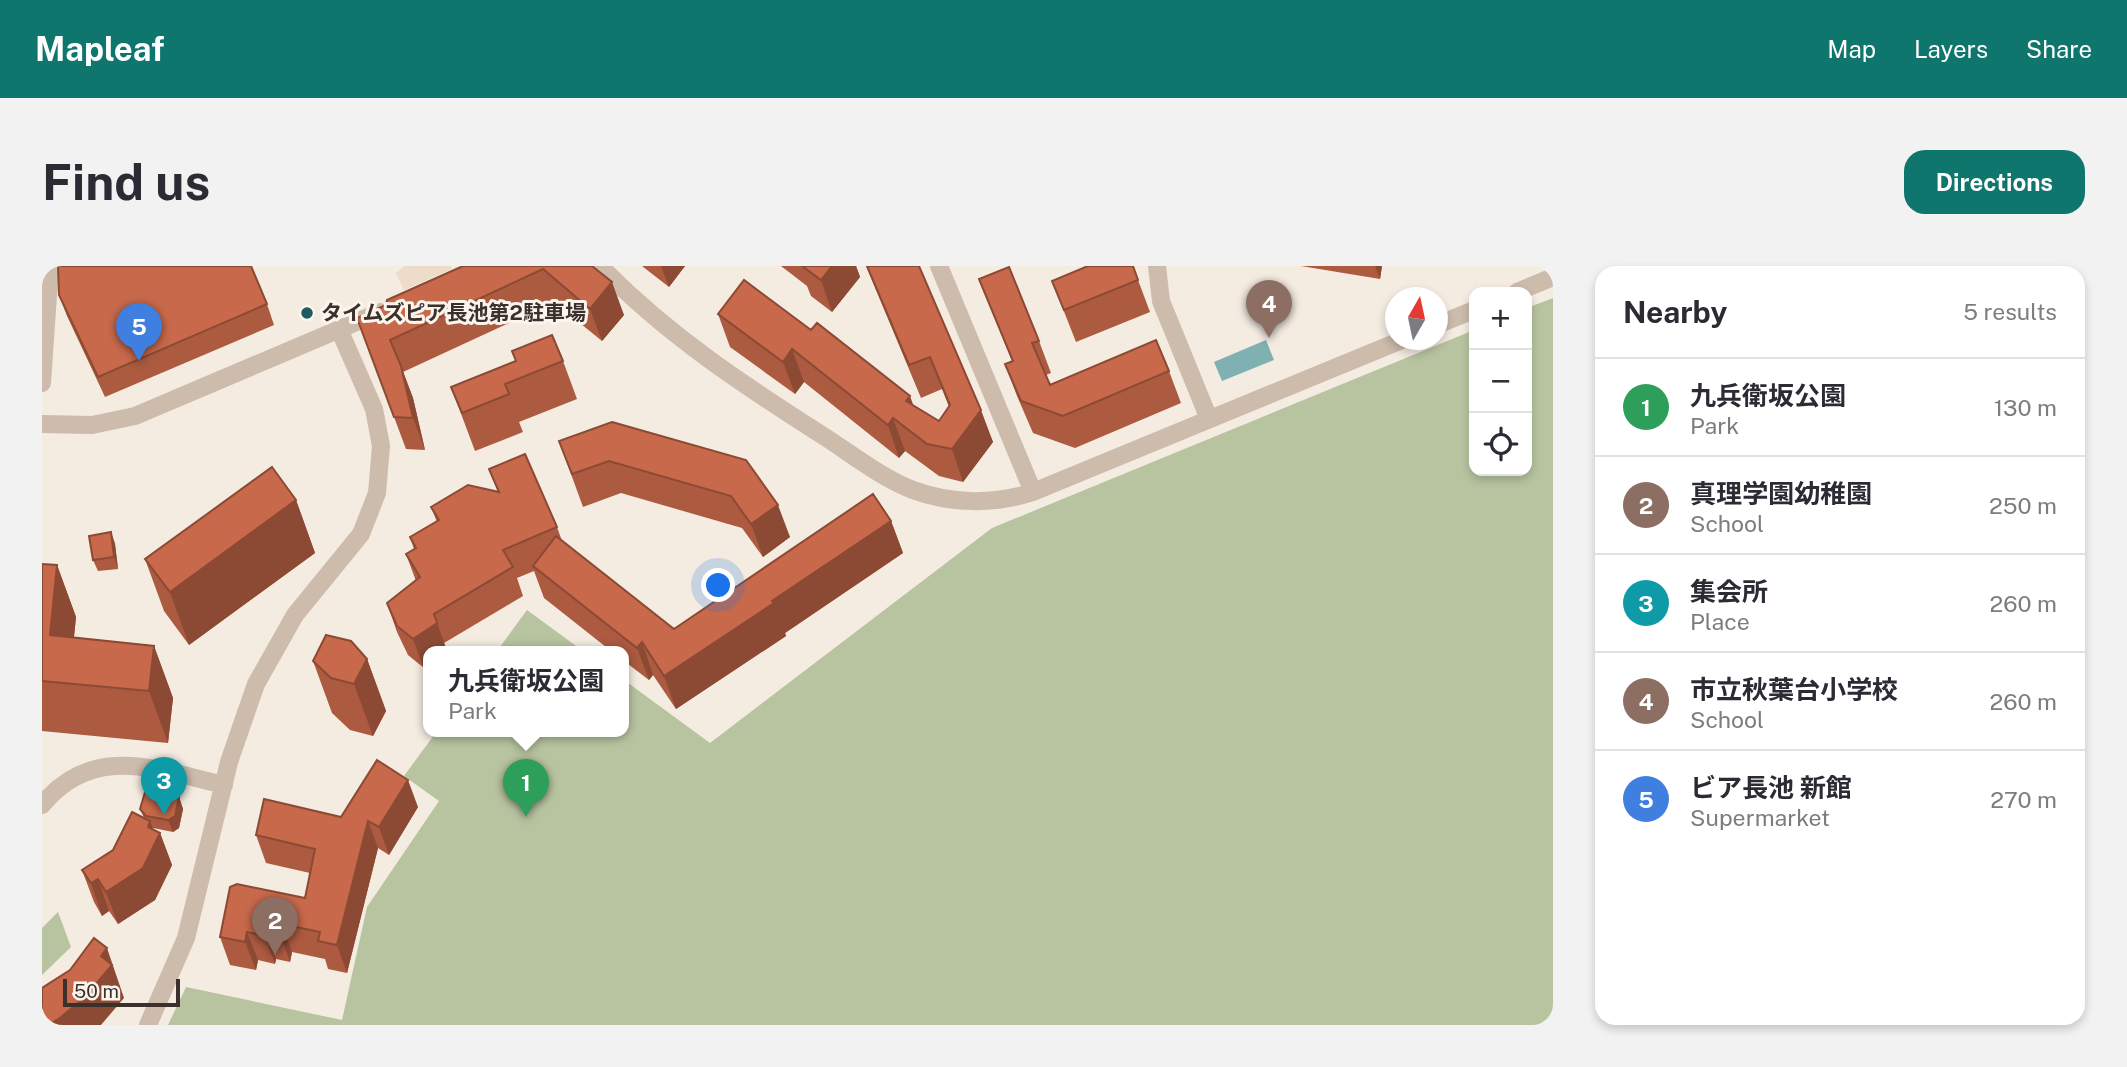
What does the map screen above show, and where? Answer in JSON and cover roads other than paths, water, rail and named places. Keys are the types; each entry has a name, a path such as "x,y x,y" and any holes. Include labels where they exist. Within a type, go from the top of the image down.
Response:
{"street":[{"path":"42,383 50,266"},
{"path":"600,266 647,312 710,362 898,483 925,494 972,502 1010,499 1033,492 1385,347"},
{"path":"939,266 1033,492"},
{"path":"1157,266 1161,302 1209,419"},
{"path":"1530,287 1553,278"},
{"path":"42,424 92,425 135,416 399,303"},
{"path":"1448,321 1469,312"},
{"path":"148,1025 186,938 224,785 245,712 263,668 295,615 356,540 377,493 381,446 376,419 339,329"},
{"path":"42,805 53,792 73,778 92,769 121,765 224,785"}],"water":[{"path":"1266,340 1274,360 1222,381 1214,362"}],"place":[{"name":"タイムズピア長池第2駐車場","path":"307,313"},
{"name":"市立秋葉台小学校","path":"1269,338"},
{"name":"ビア長池 新館","path":"139,361"},
{"name":"集会所","path":"164,815"},
{"name":"九兵衛坂公園","path":"526,817"},
{"name":"真理学園幼稚園","path":"275,955"}]}
